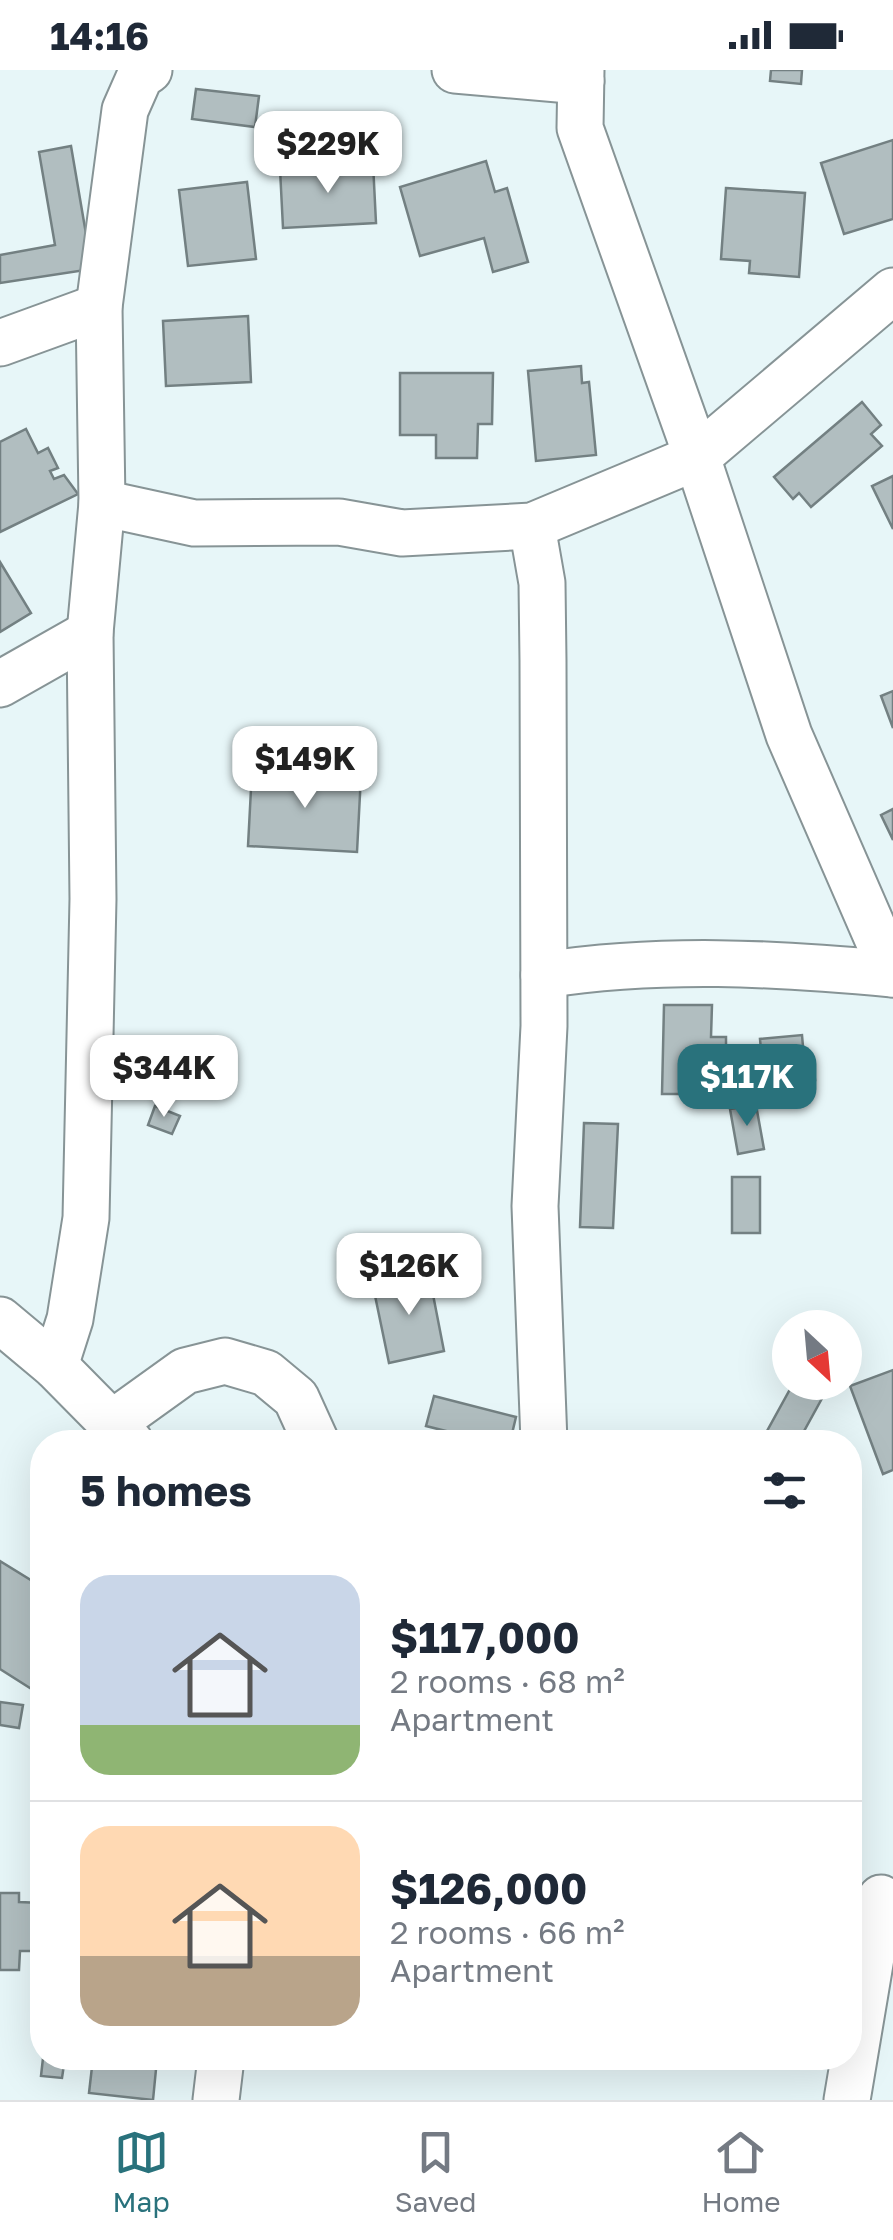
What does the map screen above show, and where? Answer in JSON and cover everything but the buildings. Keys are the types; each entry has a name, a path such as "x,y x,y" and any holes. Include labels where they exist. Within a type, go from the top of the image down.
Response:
{"street":[{"path":"55,1366 70,1319 86,1218 93,899 90,633 102,503 99,307 125,110 140,76 150,70"},
{"path":"456,70 581,76 580,128 697,457 789,735 893,974 796,965 627,962 544,975"},
{"path":"102,503 194,523 339,522 402,533 532,526 697,457 893,291"},
{"path":"0,342 99,307"},
{"path":"532,526 542,583 544,975 535,1206 544,1430"},
{"path":"7,688 90,633"},
{"path":"0,1320 55,1366 119,1430"},
{"path":"123,1430 186,1371 224,1361 266,1374 296,1398 311,1430"},
{"path":"862,1986 874,1895"},
{"path":"216,2100 220,2070"},
{"path":"847,2100 851,2070"}]}
